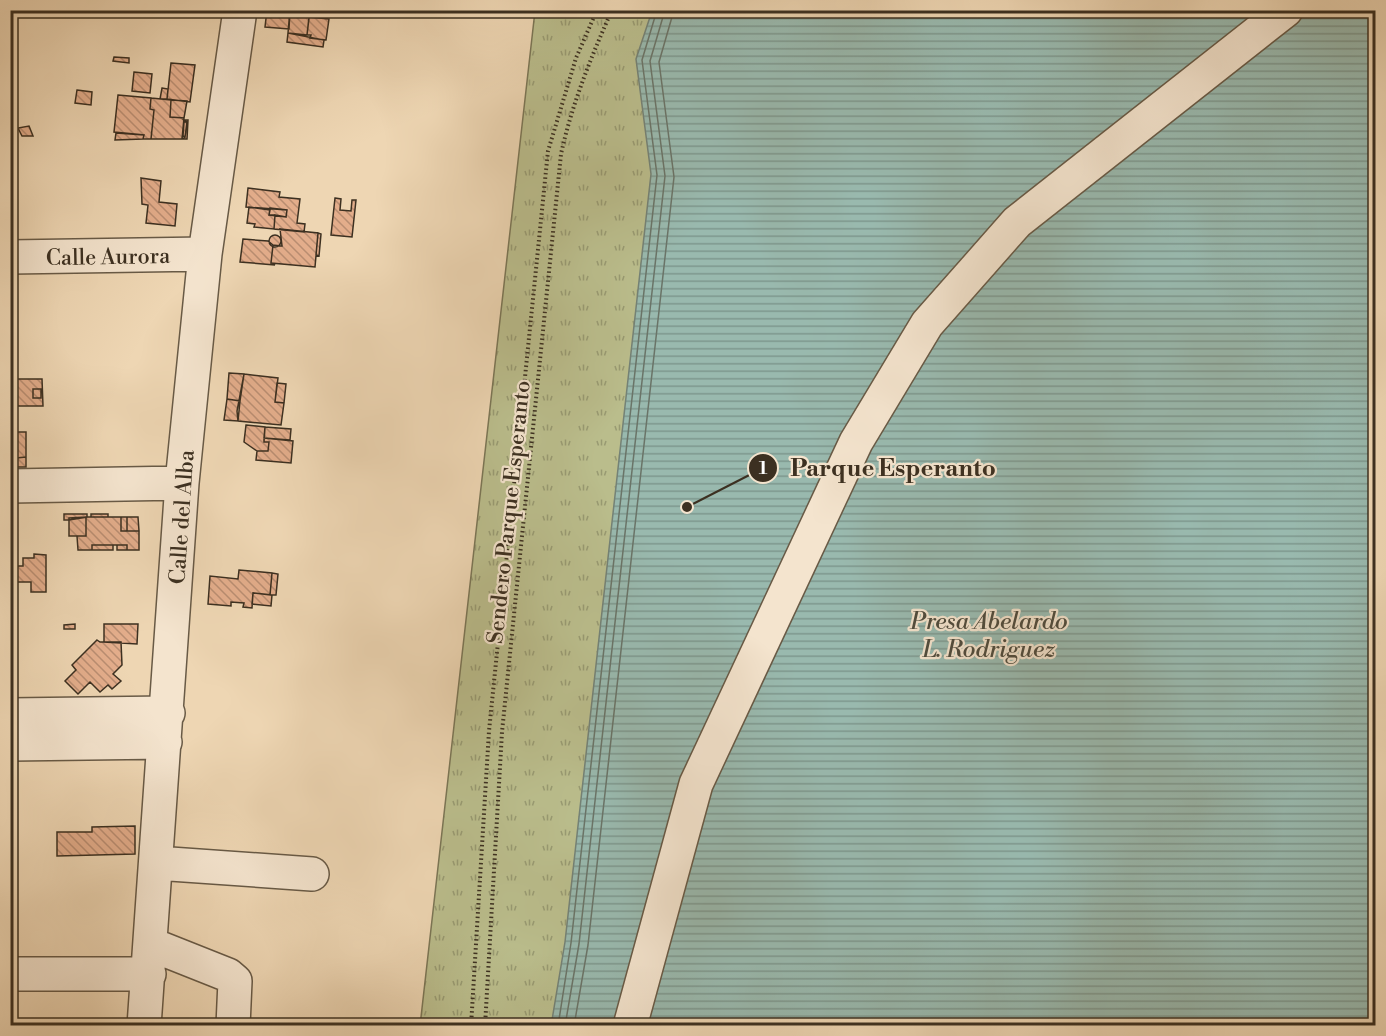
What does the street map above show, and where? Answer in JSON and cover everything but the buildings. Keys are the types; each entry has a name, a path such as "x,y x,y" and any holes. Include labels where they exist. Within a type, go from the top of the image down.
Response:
{"street":[{"name":"Calle del Alba","path":"144,1026 167,727 182,483 205,254 240,10"},
{"path":"630,1026 696,784 856,442 927,324 1017,222 1286,10"},
{"name":"Calle Aurora","path":"10,257 205,254"},
{"path":"10,486 182,483"},
{"path":"10,715 167,727"},
{"path":"10,744 167,727"},
{"path":"156,863 312,874"},
{"path":"10,974 150,959 228,975 235,981 233,1026"}],"path":[{"name":"Sendero Parque Esperanto","path":"471,1026 489,731 548,152 576,58 597,10"},
{"name":"Sendero Parque Esperanto","path":"485,1026 502,732 561,154 588,65 612,10"}],"green space":[{"path":"535,11 1373,11 675,1025 420,1026"}],"water":[{"name":"Presa Abelardo L. Rodriguez","path":"652,11 1375,11 1375,1025 551,1026 565,942 651,174 636,59"}],"place":[{"name":"Parque Esperanto","path":"687,507"}]}
